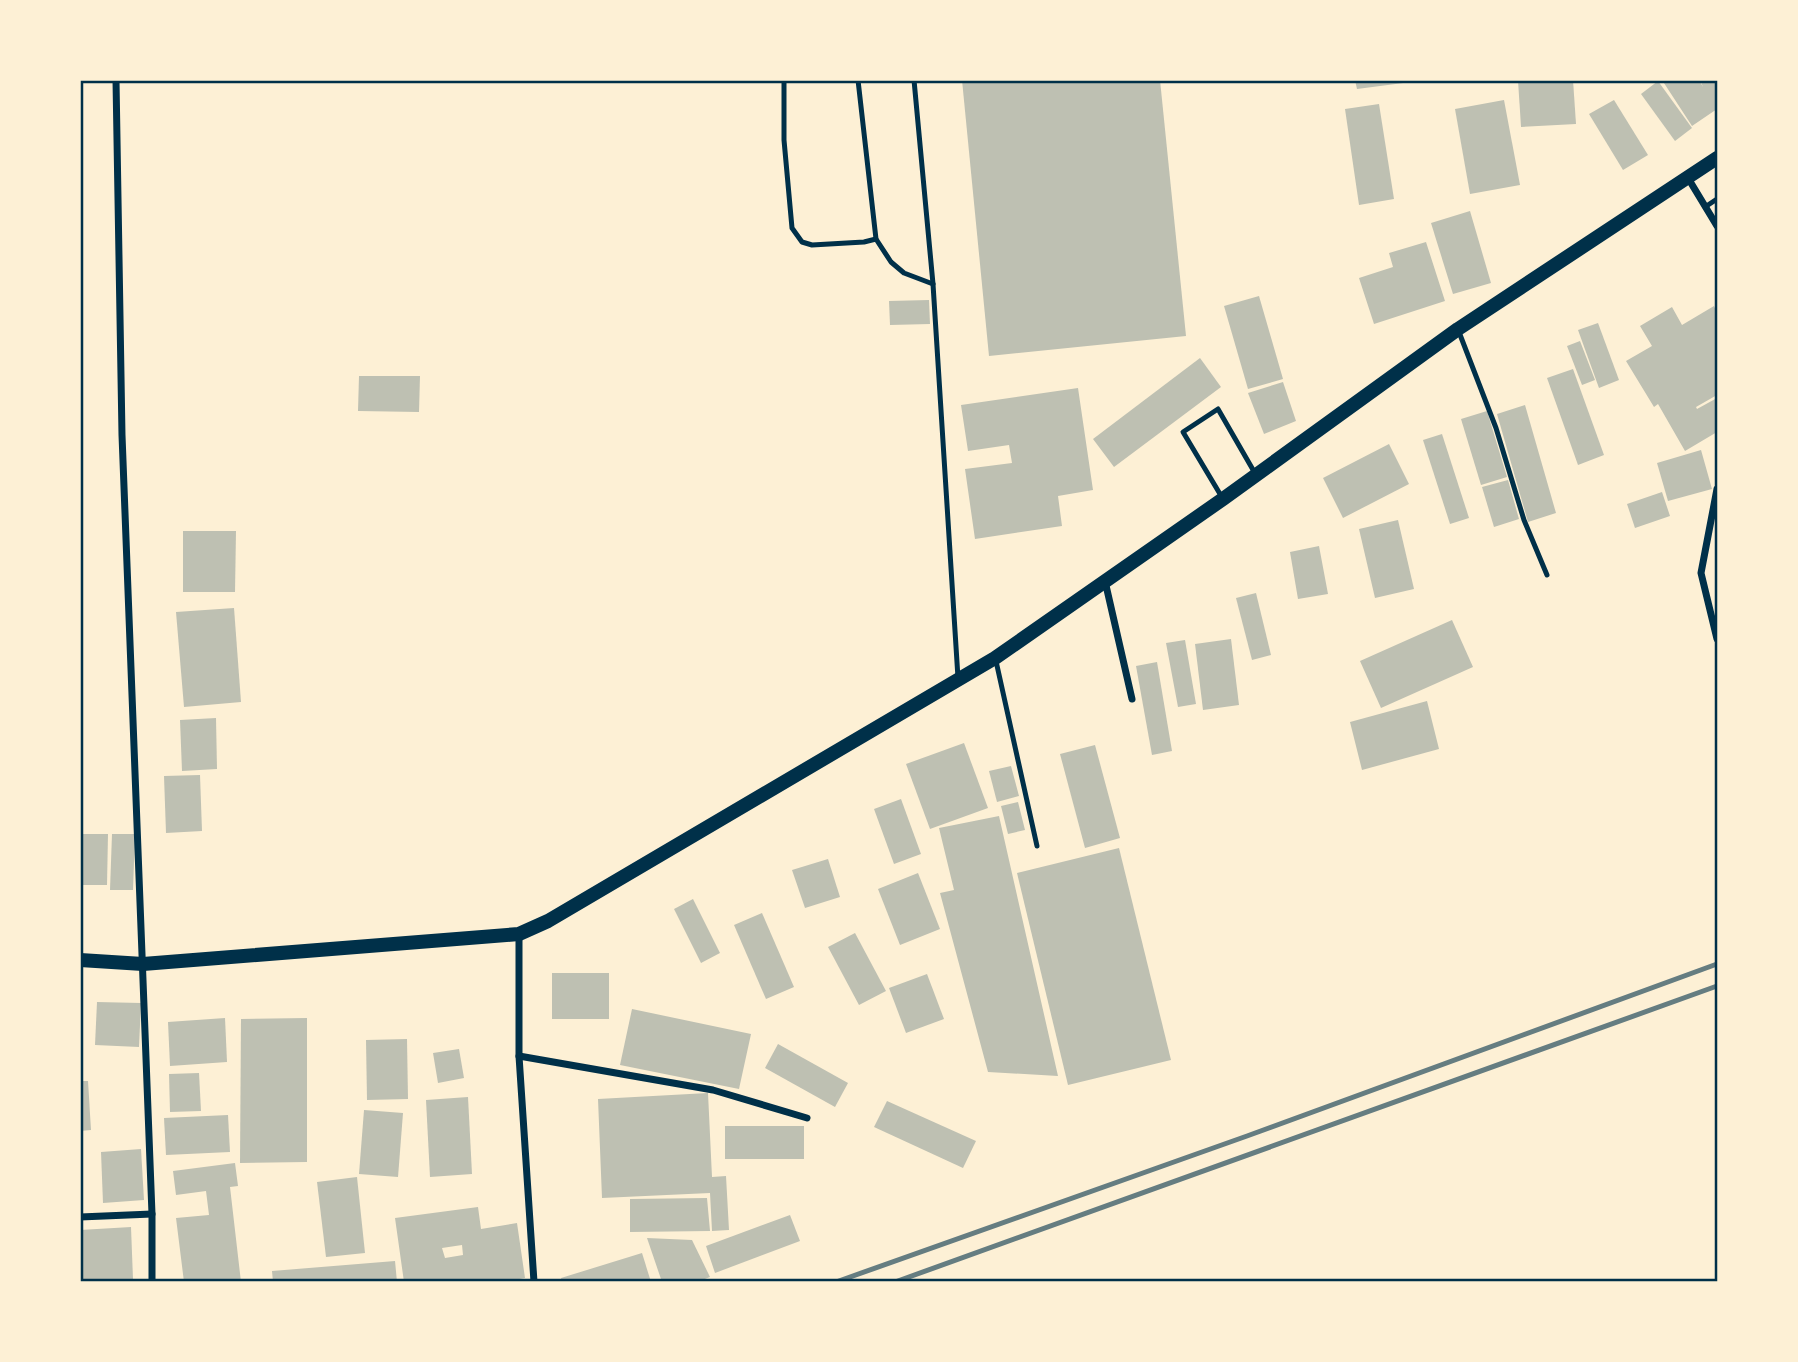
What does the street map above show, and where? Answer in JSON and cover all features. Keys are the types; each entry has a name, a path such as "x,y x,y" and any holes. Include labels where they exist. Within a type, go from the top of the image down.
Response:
{"main road":[{"path":"80,960 143,964 519,934 548,921 995,658 1223,499 1458,329 1717,158"}],"street":[{"path":"117,80 122,435 152,1214 152,1282"},
{"path":"1688,178 1717,226"},
{"path":"1717,489 1700,573 1717,639"},
{"path":"1105,581 1132,698"},
{"path":"519,934 519,1056 534,1282"},
{"path":"519,1056 713,1090 807,1118"},
{"path":"80,1217 152,1214"}],"lane":[{"path":"784,80 784,140 792,228 802,242 812,244 876,239"},
{"path":"858,80 876,239 891,262 904,273 933,284"},
{"path":"914,80 933,284 958,681"},
{"path":"1705,207 1717,199"},
{"path":"1458,329 1496,428 1524,520 1547,575"},
{"path":"1223,499 1182,432 1218,409 1256,475"},
{"path":"995,658 1037,846"}],"building":[{"path":"962,80 1160,80 1186,336 989,356"},
{"path":"1355,80 1411,80 1411,82 1357,89"},
{"path":"1518,80 1573,80 1576,124 1521,127"},
{"path":"1662,80 1699,80 1703,87 1700,80 1717,80 1717,109 1692,126"},
{"path":"1658,81 1692,128 1675,141 1641,94"},
{"path":"1504,100 1520,185 1470,194 1455,109"},
{"path":"1614,100 1648,155 1623,170 1589,114"},
{"path":"1379,104 1394,199 1359,205 1345,109"},
{"path":"1470,211 1491,283 1453,294 1431,223"},
{"path":"1426,242 1445,301 1374,324 1359,278 1393,267 1389,253"},
{"path":"1259,296 1283,379 1248,389 1224,306"},
{"path":"929,300 930,324 890,325 889,301"},
{"path":"1714,306 1717,313 1717,395 1696,407 1697,409 1717,398 1717,432 1685,451 1658,404 1654,407 1626,361 1652,346 1640,326 1672,307 1682,325"},
{"path":"1598,323 1619,380 1599,388 1578,330"},
{"path":"1580,341 1595,380 1582,385 1567,346"},
{"path":"1200,358 1221,387 1114,467 1093,439"},
{"path":"1573,369 1604,455 1578,465 1547,378"},
{"path":"359,376 420,376 419,412 358,411"},
{"path":"1283,382 1296,421 1264,434 1248,393"},
{"path":"1078,388 1093,490 1058,496 1062,526 975,539 965,469 1012,463 1009,445 968,451 961,405"},
{"path":"1525,405 1556,513 1528,522 1497,414"},
{"path":"1487,411 1507,477 1481,485 1461,419"},
{"path":"1442,434 1469,518 1450,524 1423,440"},
{"path":"1389,444 1409,484 1343,518 1323,478"},
{"path":"1701,450 1712,489 1668,501 1657,463"},
{"path":"1508,480 1519,519 1494,527 1482,487"},
{"path":"1662,492 1670,516 1635,528 1627,504"},
{"path":"1398,520 1414,589 1375,598 1359,529"},
{"path":"183,531 236,531 235,592 183,592"},
{"path":"1319,546 1328,594 1298,599 1290,552"},
{"path":"1256,593 1271,655 1252,660 1236,598"},
{"path":"234,608 241,702 184,707 176,612"},
{"path":"1452,620 1473,667 1381,708 1360,661"},
{"path":"1231,639 1239,705 1203,710 1195,644"},
{"path":"1185,640 1196,704 1178,707 1166,643"},
{"path":"1157,662 1172,751 1152,755 1136,666"},
{"path":"1427,701 1439,749 1362,770 1350,722"},
{"path":"216,718 217,769 182,771 180,720"},
{"path":"964,743 988,808 930,829 906,764"},
{"path":"1095,745 1120,838 1085,848 1060,754"},
{"path":"1011,766 1019,796 997,802 989,771"},
{"path":"200,775 202,831 166,833 164,776"},
{"path":"901,799 921,854 894,864 874,809"},
{"path":"1018,802 1025,830 1008,834 1001,806"},
{"path":"999,816 1058,1076 988,1072 940,893 954,890 939,828"},
{"path":"81,834 108,834 107,885 80,885"},
{"path":"112,834 135,834 133,890 110,890"},
{"path":"1119,848 1171,1060 1068,1085 1017,873"},
{"path":"828,859 840,897 805,908 792,870"},
{"path":"918,873 940,929 900,945 878,889"},
{"path":"693,899 720,953 701,963 674,909"},
{"path":"762,913 794,987 766,999 734,925"},
{"path":"855,933 886,991 859,1005 828,947"},
{"path":"552,973 609,973 609,1019 552,1019"},
{"path":"927,974 944,1019 906,1033 889,988"},
{"path":"97,1002 141,1003 139,1047 95,1045"},
{"path":"632,1009 751,1034 739,1089 620,1065"},
{"path":"225,1018 227,1062 170,1066 168,1022"},
{"path":"307,1018 307,1162 240,1163 241,1019"},
{"path":"407,1039 408,1099 367,1100 366,1040"},
{"path":"778,1044 848,1083 835,1107 765,1068"},
{"path":"459,1049 464,1078 438,1083 433,1053"},
{"path":"199,1073 201,1111 170,1112 169,1074"},
{"path":"80,1081 88,1081 91,1130 80,1131"},
{"path":"708,1093 712,1177 726,1176 729,1230 712,1231 710,1193 602,1198 598,1099"},
{"path":"468,1097 472,1174 430,1177 426,1100"},
{"path":"887,1101 976,1141 963,1168 874,1127"},
{"path":"364,1110 403,1113 398,1177 359,1174"},
{"path":"228,1115 230,1152 166,1155 164,1118"},
{"path":"725,1126 804,1126 804,1159 725,1159"},
{"path":"141,1149 144,1200 103,1203 101,1152"},
{"path":"235,1163 238,1186 230,1187 241,1282 184,1282 176,1218 209,1215 206,1191 176,1195 173,1171"},
{"path":"357,1177 365,1253 326,1257 317,1182"},
{"path":"707,1198 710,1231 630,1232 630,1199"},
{"path":"478,1207 481,1229 517,1223 525,1278 503,1282 404,1282 395,1218","holes":["462,1245 463,1255 445,1258 442,1248"]},
{"path":"790,1215 800,1241 715,1273 706,1246"},
{"path":"131,1227 133,1279 80,1281 80,1230"},
{"path":"647,1238 692,1240 710,1277 697,1282 662,1282"},
{"path":"642,1253 651,1282 562,1282 561,1278"},
{"path":"395,1261 397,1282 273,1282 272,1271"}],"railway":[{"path":"836,1282 1247,1136 1717,964"},
{"path":"895,1282 1717,986"}]}
